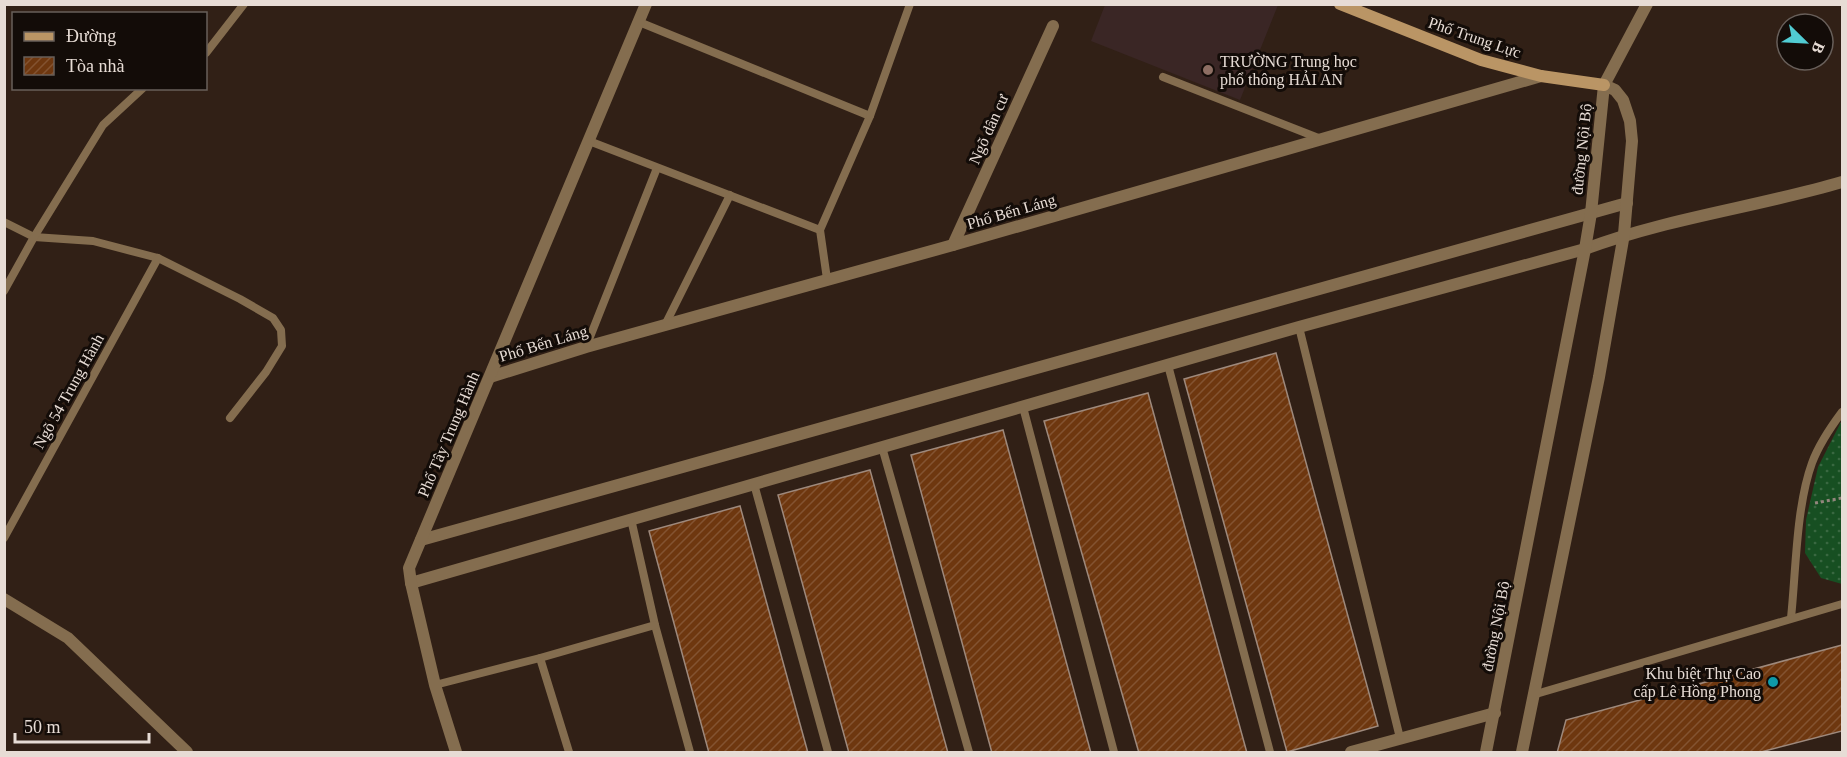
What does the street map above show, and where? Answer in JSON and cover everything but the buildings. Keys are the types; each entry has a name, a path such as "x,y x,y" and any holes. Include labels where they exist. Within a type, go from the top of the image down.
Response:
{"street":[{"name":"Phố Tây Trung Hành","path":"456,753 435,685 409,568 646,4"},
{"name":"Phố Trung Lực","path":"1340,4 1481,60 1541,76 1604,85"},
{"path":"1604,85 1647,4"},
{"name":"Ngõ dân cư","path":"953,245 1053,26"},
{"name":"Phố Bến Láng","path":"490,376 1541,76"},
{"name":"đường Nội Bộ","path":"1486,753 1585,249 1591,213 1604,85 1615,90 1623,100 1630,121 1632,141 1624,234 1599,377 1536,694 1522,753"},
{"path":"411,583 1299,327 1585,249 1624,234 1797,195 1842,182"},
{"path":"421,540 1627,202"},
{"path":"4,599 68,638 187,753"},
{"path":"1351,753 1495,713"}],"lane":[{"path":"207,52 244,4"},
{"path":"827,279 820,230 870,116 910,4"},
{"path":"639,22 870,116"},
{"path":"1163,76 1321,139"},
{"path":"4,291 34,237 103,125 141,90"},
{"path":"589,141 820,230"},
{"path":"586,347 657,168"},
{"path":"665,325 730,195"},
{"path":"4,222 34,237 93,241 158,258 273,318 281,330 282,346 266,372 230,418"},
{"name":"Ngõ 54 Trung Hành","path":"4,538 158,258"},
{"path":"1299,327 1400,738"},
{"path":"1168,365 1270,753"},
{"path":"1023,407 1114,753"},
{"path":"1791,618 1803,499 1816,454 1825,435 1842,412"},
{"path":"882,447 969,753"},
{"path":"754,484 828,753"},
{"path":"632,519 655,625 690,753"},
{"path":"1536,694 1842,604"},
{"path":"435,685 655,625"},
{"path":"540,658 569,753"}],"path":[{"path":"1809,504 1842,498"}],"shaded area":[{"name":"TRƯỜNG Trung học phổ thông HẢI AN","path":"1105,4 1278,5 1240,100 1091,41"}],"green space":[{"path":"1842,420 1842,584 1821,578 1805,553 1806,520 1818,467"}],"place":[{"name":"TRƯỜNG Trung học phổ thông HẢI AN","path":"1208,70"},
{"name":"Khu biệt Thự Cao cấp Lê Hồng Phong","path":"1773,682"}]}
